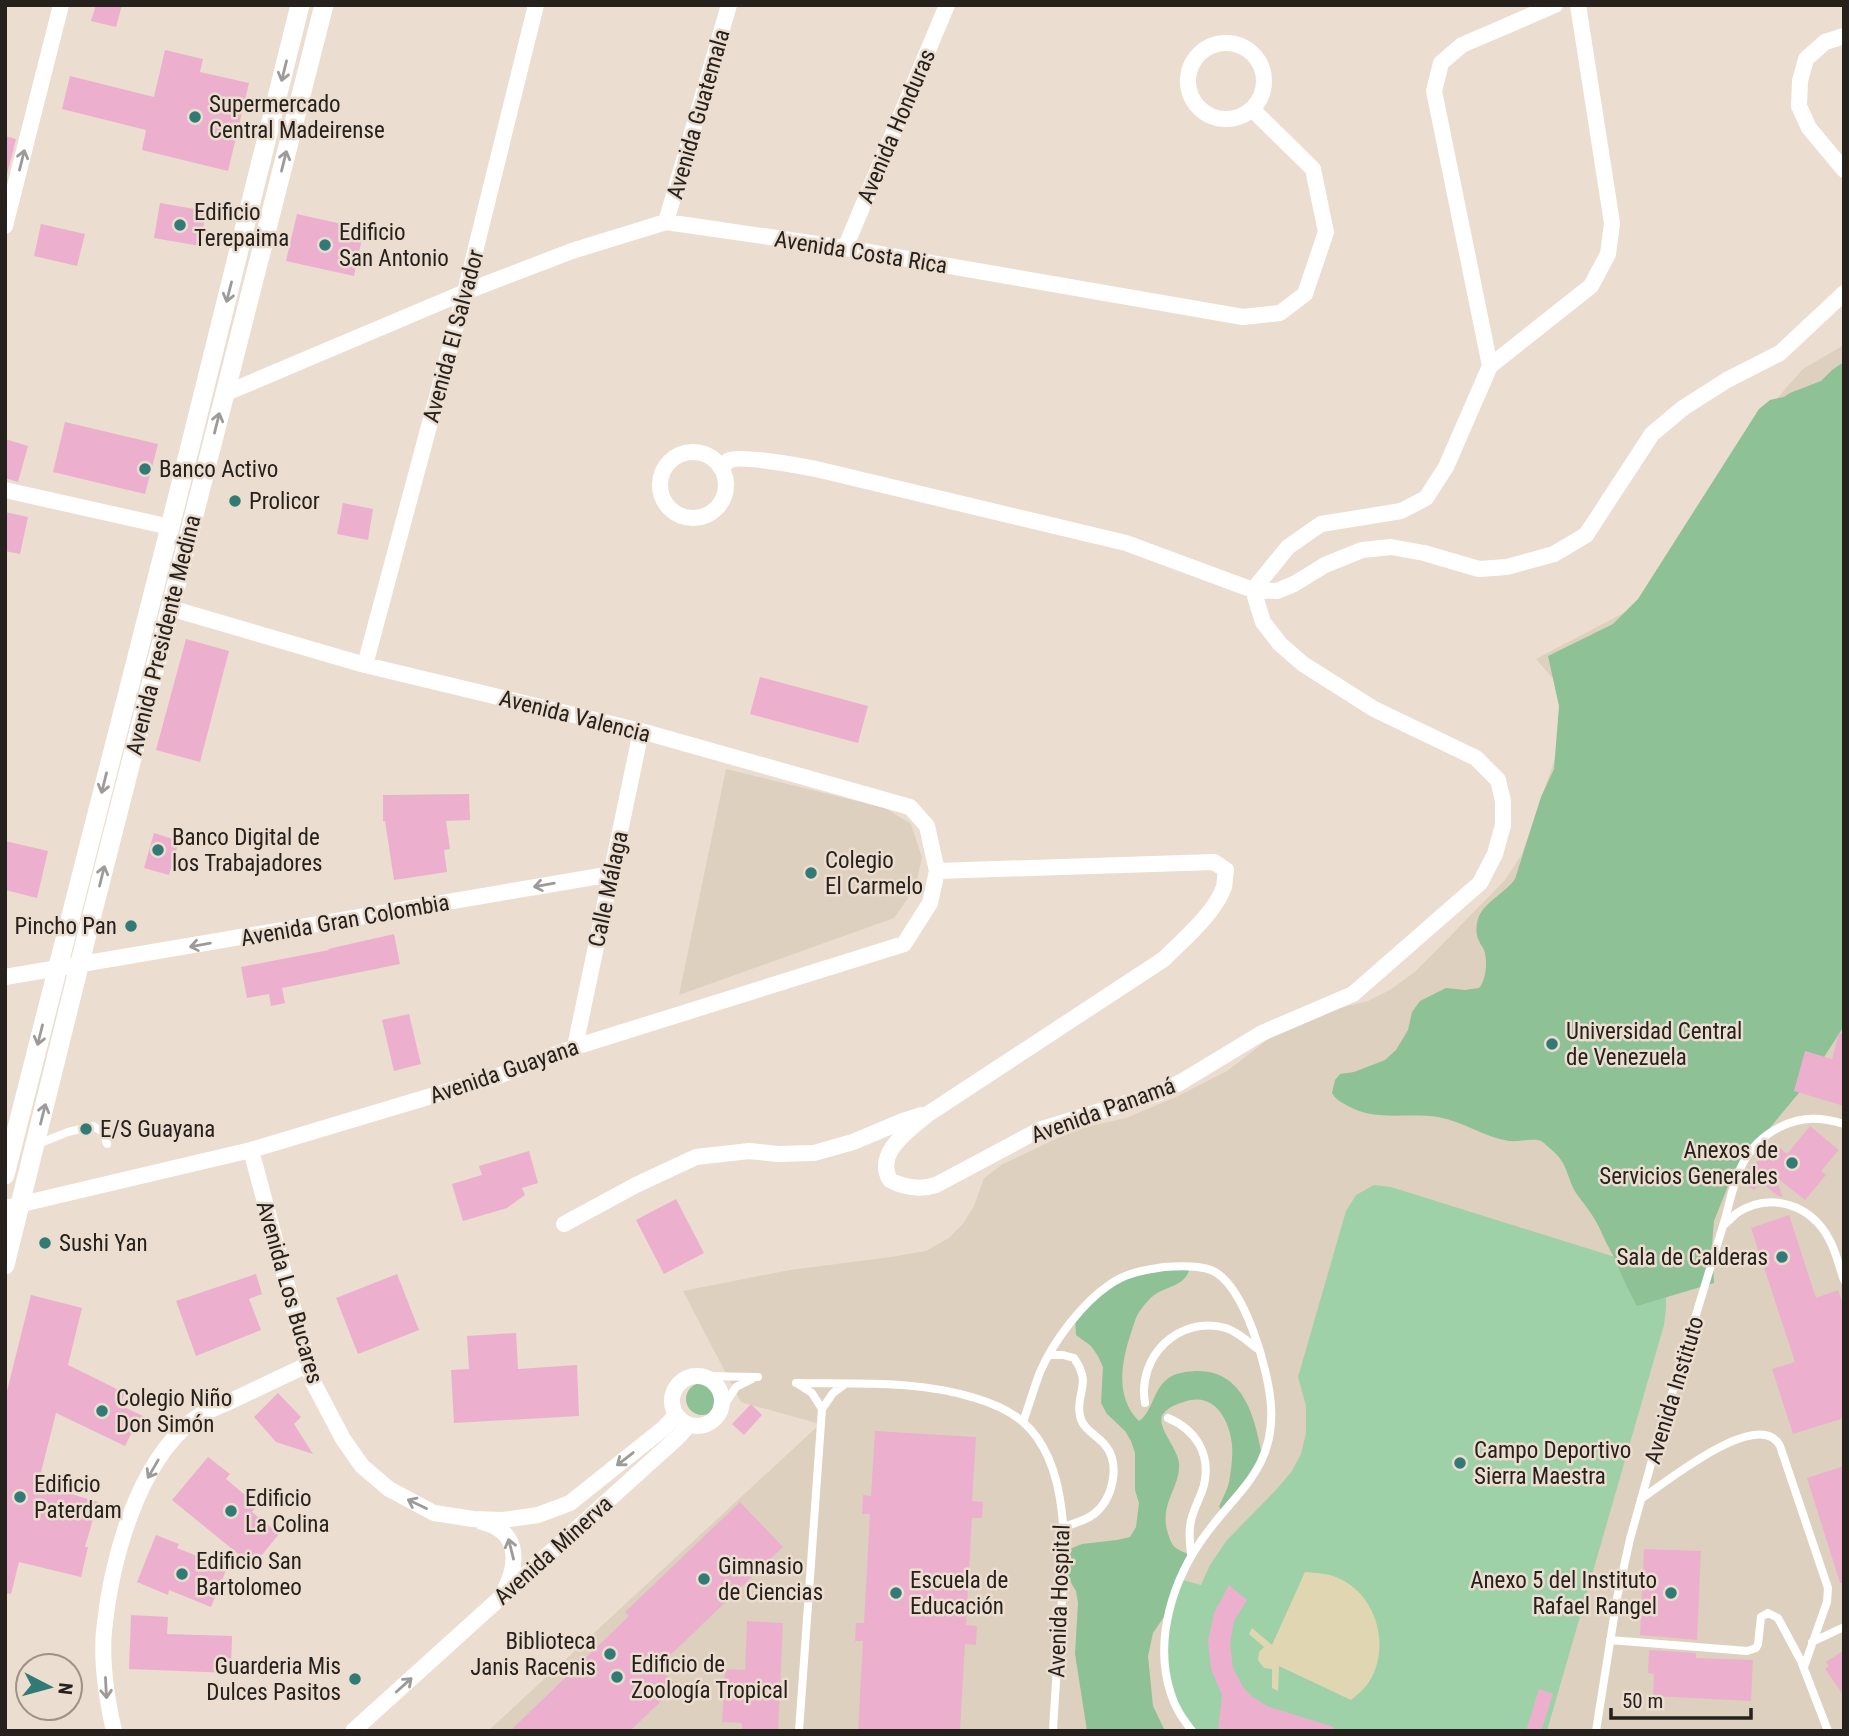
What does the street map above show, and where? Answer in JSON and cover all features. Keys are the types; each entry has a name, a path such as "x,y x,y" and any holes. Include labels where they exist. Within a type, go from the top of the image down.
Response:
{"street":[{"path":"5,226 61,5"},
{"name":"Avenida Presidente Medina","path":"5,1175 300,5"},
{"name":"Avenida Presidente Medina","path":"5,1265 13,1206 35,1146 324,5"},
{"name":"Avenida El Salvador","path":"365,665 465,292 536,5"},
{"name":"Avenida Guatemala","path":"666,222 729,5"},
{"name":"Avenida Honduras","path":"845,248 947,5"},
{"path":"1490,366 1434,91 1441,63 1462,45 1555,5"},
{"path":"1253,590 1288,547 1321,524 1401,510 1426,498 1446,467 1490,366 1591,286 1608,254 1612,223 1578,5"},
{"path":"1844,36 1825,42 1806,59 1800,81 1799,106 1809,128 1844,170"},
{"path":"1228,43 1250,52 1258,61 1264,84 1262,95 1252,109 1234,119 1222,119 1209,115 1199,107 1192,97 1190,71 1205,50 1228,43"},
{"name":"Avenida Costa Rica","path":"224,394 465,292 572,251 666,222 845,248 1242,317 1280,313 1306,294 1326,232 1313,169 1252,109"},
{"path":"720,467 730,460 741,459 816,469 1126,543 1253,590 1277,591 1325,565 1362,550 1391,547 1424,553 1479,569 1507,567 1553,554 1586,535 1652,434 1683,408 1727,380 1780,353 1844,293"},
{"path":"694,452 713,459 720,467 725,478 725,489 716,508 707,515 686,517 667,506 660,486 661,475 674,458 683,453 694,452"},
{"path":"5,489 170,527"},
{"name":"Avenida Panamá","path":"937,871 1214,862 1226,870 1224,886 1212,907 1164,959 928,1114 901,1138 885,1162 887,1176 897,1184 919,1188 936,1185 1039,1130 1159,1093 1181,1083 1262,1033 1353,993 1480,883 1495,854 1503,825 1503,801 1499,780 1476,758 1374,709 1303,664 1280,644 1263,622 1253,590"},
{"name":"Avenida Valencia","path":"170,608 365,665 640,731 910,807 927,826 937,871"},
{"name":"Calle Málaga","path":"575,1047 640,731"},
{"name":"Avenida Guayana","path":"13,1206 251,1150 498,1076 575,1047 904,944 930,903 937,871"},
{"name":"Avenida Gran Colombia","path":"57,968 612,874"},
{"path":"5,977 57,968"},
{"path":"564,1224 636,1185 696,1157 749,1151 778,1154 814,1153 853,1142 903,1121 928,1114"},
{"name":"Avenida Los Bucares","path":"251,1150 307,1365 343,1439 362,1466 388,1489 434,1513 489,1523 507,1536 512,1546 513,1566 500,1598"},
{"path":"114,1731 106,1697 104,1633 127,1522 152,1469 173,1438 195,1418 307,1365"},
{"path":"700,1376 713,1381 722,1396 721,1410 710,1423 697,1426 682,1420 672,1400 675,1389 686,1379 700,1376"},
{"name":"Avenida Los Bucares","path":"473,1519 503,1520 538,1515 570,1503 664,1428 682,1420"},
{"name":"Avenida Minerva","path":"353,1731 677,1438 682,1420"}],"lane":[{"name":"Avenida Instituto","path":"1596,1731 1619,1586 1642,1499 1743,1162 1752,1147 1768,1133 1791,1122 1808,1118 1827,1119 1844,1124"},
{"path":"35,1146 68,1132 93,1126 103,1132 107,1144"},
{"path":"1725,1220 1756,1204 1792,1205 1808,1213 1829,1240 1844,1280"},
{"path":"1023,1422 1049,1355 1075,1318 1108,1285 1147,1269 1190,1267 1211,1270 1228,1282 1243,1305 1252,1326 1266,1378 1271,1406 1270,1436 1263,1461 1252,1480 1191,1555 1179,1578 1170,1608 1165,1637 1165,1665 1170,1693 1179,1713 1192,1731"},
{"path":"1145,1402 1144,1378 1153,1355 1181,1332 1193,1327 1227,1328 1258,1349"},
{"path":"1049,1355 1074,1358 1081,1368 1084,1381 1079,1406 1080,1418 1087,1429 1105,1444 1114,1466 1110,1490 1097,1512 1087,1519 1064,1527"},
{"path":"700,1376 758,1377 736,1387 721,1410"},
{"name":"Avenida Hospital","path":"822,1409 812,1393 796,1383 903,1385 947,1390 997,1406 1023,1422 1036,1438 1050,1462 1064,1527 1064,1571 1053,1731"},
{"path":"799,1731 822,1409 833,1393 846,1383"},
{"path":"1168,1418 1189,1430 1197,1440 1206,1472 1189,1527 1191,1555"},
{"path":"1642,1499 1703,1456 1725,1444 1761,1434 1776,1438 1828,1588 1827,1602 1804,1667"},
{"path":"1610,1640 1747,1651 1758,1644 1761,1617 1768,1614 1778,1618 1804,1667 1828,1731"},
{"path":"1812,1642 1844,1627"}],"shaded area":[{"name":"Universidad Central de Venezuela","path":"1844,345 1844,1731 488,1731 820,1424 741,1402 683,1291 790,1270 926,1251 949,1238 963,1224 974,1206 984,1178 1003,1164 1060,1137 1086,1127 1126,1118 1176,1097 1227,1071 1278,1032 1340,1008 1368,1001 1390,990 1416,971 1505,880 1522,854 1574,703 1536,659 1652,598 1734,451 1803,369"},
{"name":"Colegio El Carmelo","path":"726,769 885,808 911,824 922,858 915,888 894,918 679,995"}],"green space":[{"path":"1844,362 1844,1026 1808,1082 1734,1171 1714,1221 1714,1283 1637,1306 1598,1224 1576,1193 1562,1161 1542,1142 1500,1139 1438,1117 1370,1114 1348,1106 1332,1093 1335,1080 1340,1074 1354,1072 1385,1060 1396,1050 1408,1030 1412,1012 1420,1001 1446,988 1465,990 1479,988 1481,985 1486,959 1477,935 1479,917 1483,909 1515,879 1541,797 1554,769 1559,706 1548,656 1613,624 1638,599 1759,409 1770,400 1821,381"},
{"name":"Campo Deportivo Sierra Maestra","path":"1374,1185 1391,1187 1647,1267 1665,1293 1664,1325 1547,1731 1192,1731 1170,1693 1165,1637 1179,1579 1201,1585 1210,1565 1227,1540 1276,1490 1292,1471 1301,1454 1306,1433 1306,1406 1298,1377 1346,1211 1356,1195"},
{"path":"1190,1267 1188,1274 1180,1282 1153,1296 1137,1317 1127,1344 1123,1368 1126,1401 1139,1421 1161,1386 1172,1376 1195,1371 1212,1373 1226,1379 1246,1401 1257,1430 1263,1461 1223,1512 1219,1507 1226,1492 1232,1464 1231,1437 1225,1420 1215,1406 1200,1400 1180,1403 1163,1414 1162,1425 1179,1463 1177,1479 1166,1511 1167,1530 1174,1547 1191,1555 1170,1608 1153,1633 1148,1656 1153,1706 1165,1731 1087,1731 1075,1654 1078,1603 1076,1591 1064,1571 1065,1551 1082,1544 1130,1537 1136,1527 1139,1503 1135,1490 1135,1453 1131,1441 1125,1431 1107,1414 1101,1403 1103,1367 1091,1346 1076,1335 1075,1318 1090,1301 1127,1274"},
{"path":"702,1383 714,1387 718,1399 714,1411 702,1415 690,1411 686,1399 690,1387"}],"sand":[{"path":"1305,1572 1330,1575 1352,1586 1363,1597 1377,1625 1379,1656 1375,1671 1367,1685 1351,1700 1279,1666 1278,1691 1272,1688 1272,1669 1264,1668 1258,1660 1259,1652 1264,1647 1249,1634 1252,1628 1272,1645"}],"building":[{"path":"96,5 122,5 116,27 91,21"},
{"name":"Supermercado Central Madeirense","path":"165,50 203,59 200,72 249,83 228,171 142,150 146,130 62,109 70,76 154,97"},
{"path":"5,136 16,139 5,182"},
{"name":"Edificio Terepaima","path":"160,203 206,211 200,246 154,238"},
{"name":"Edificio San Antonio","path":"297,214 364,229 354,276 286,261"},
{"path":"41,224 85,234 77,266 34,256"},
{"path":"65,422 158,444 145,494 53,472"},
{"path":"5,439 28,446 18,482 5,478"},
{"path":"343,503 373,509 368,540 337,534"},
{"path":"5,512 28,517 20,554 5,551"},
{"path":"186,639 229,651 200,762 156,750"},
{"path":"760,677 868,706 858,743 750,714"},
{"path":"469,794 470,820 446,821 450,849 444,850 447,872 394,880 383,821 383,795"},
{"path":"154,833 179,841 169,875 144,868"},
{"path":"5,841 48,851 37,898 5,890"},
{"path":"394,934 400,964 282,988 285,1003 271,1006 269,994 247,998 241,967"},
{"path":"409,1014 421,1064 394,1071 382,1020"},
{"name":"Anexos de Servicios Generales","path":"1839,1033 1844,1034 1844,1106 1794,1091 1805,1051 1832,1059"},
{"name":"Anexos de Servicios Generales","path":"1810,1126 1839,1150 1821,1171 1826,1175 1805,1200 1775,1176 1783,1197 1761,1182 1754,1190 1742,1181 1773,1142 1787,1154"},
{"path":"529,1151 538,1183 522,1188 525,1195 507,1208 463,1221 452,1184 482,1175 479,1166"},
{"path":"676,1199 704,1253 664,1274 636,1220"},
{"path":"1789,1215 1816,1298 1838,1290 1844,1307 1844,1418 1793,1434 1772,1369 1795,1362 1751,1228"},
{"path":"256,1274 262,1294 249,1299 261,1330 196,1356 176,1301"},
{"path":"397,1274 419,1330 358,1354 336,1298"},
{"path":"31,1295 82,1308 68,1365 125,1393 120,1405 147,1418 140,1433 133,1430 125,1446 56,1413 38,1484 98,1502 85,1547 88,1547 81,1577 19,1562 11,1594 5,1593 5,1399"},
{"path":"516,1333 518,1369 577,1365 579,1416 454,1423 451,1370 469,1369 467,1336"},
{"path":"278,1393 301,1417 294,1424 313,1454 276,1442 254,1417"},
{"path":"751,1404 762,1415 744,1435 732,1424"},
{"path":"875,1431 976,1437 972,1501 983,1502 982,1518 972,1518 966,1625 977,1626 976,1645 965,1644 960,1731 858,1731 863,1641 855,1641 856,1623 864,1623 870,1514 862,1514 863,1495 871,1496"},
{"name":"Edificio La Colina","path":"208,1457 230,1474 226,1479 257,1505 252,1512 279,1534 253,1566 172,1500"},
{"path":"1844,1466 1844,1583 1840,1583 1807,1478"},
{"path":"740,1502 783,1547 658,1667 677,1686 630,1731 510,1731 629,1616 625,1612"},
{"name":"Edificio San Bartolomeo","path":"156,1535 179,1544 177,1548 227,1568 211,1607 169,1590 168,1595 137,1582"},
{"name":"Anexo 5 del Instituto Rafael Rangel","path":"1644,1549 1701,1551 1697,1640 1640,1635"},
{"path":"1229,1585 1247,1600 1234,1621 1230,1644 1233,1668 1243,1687 1251,1696 1269,1707 1334,1727 1333,1731 1218,1731 1222,1695 1211,1669 1208,1641 1214,1613"},
{"path":"131,1615 168,1617 167,1634 232,1636 231,1673 129,1669"},
{"path":"747,1621 783,1623 778,1731 742,1731 742,1723 722,1722 725,1669 745,1670"},
{"path":"1649,1650 1696,1653 1696,1658 1753,1660 1751,1701 1653,1696 1654,1674 1648,1673"},
{"path":"1844,1650 1844,1696 1825,1669 1829,1666 1826,1662"},
{"path":"1539,1689 1553,1694 1541,1731 1526,1731"}],"place":[{"name":"Supermercado Central Madeirense","path":"195,117"},
{"name":"Edificio Terepaima","path":"180,225"},
{"name":"Edificio San Antonio","path":"325,245"},
{"name":"Banco Activo","path":"145,469"},
{"name":"Prolicor","path":"235,501"},
{"name":"Banco Digital de los Trabajadores","path":"158,850"},
{"name":"Colegio El Carmelo","path":"811,873"},
{"name":"Pincho Pan","path":"131,926"},
{"name":"Universidad Central de Venezuela","path":"1552,1044"},
{"name":"E/S Guayana","path":"86,1129"},
{"name":"Anexos de Servicios Generales","path":"1792,1163"},
{"name":"Sushi Yan","path":"45,1243"},
{"name":"Sala de Calderas","path":"1782,1257"},
{"name":"Colegio Niño Don Simón","path":"102,1411"},
{"name":"Campo Deportivo Sierra Maestra","path":"1460,1463"},
{"name":"Edificio Paterdam","path":"20,1497"},
{"name":"Edificio La Colina","path":"231,1511"},
{"name":"Edificio San Bartolomeo","path":"182,1574"},
{"name":"Gimnasio de Ciencias","path":"704,1579"},
{"name":"Escuela de Educación","path":"896,1593"},
{"name":"Anexo 5 del Instituto Rafael Rangel","path":"1671,1593"},
{"name":"Biblioteca Janis Racenis","path":"610,1654"},
{"name":"Edificio de Zoología Tropical","path":"617,1677"},
{"name":"Guarderia Mis Dulces Pasitos","path":"355,1679"}]}
